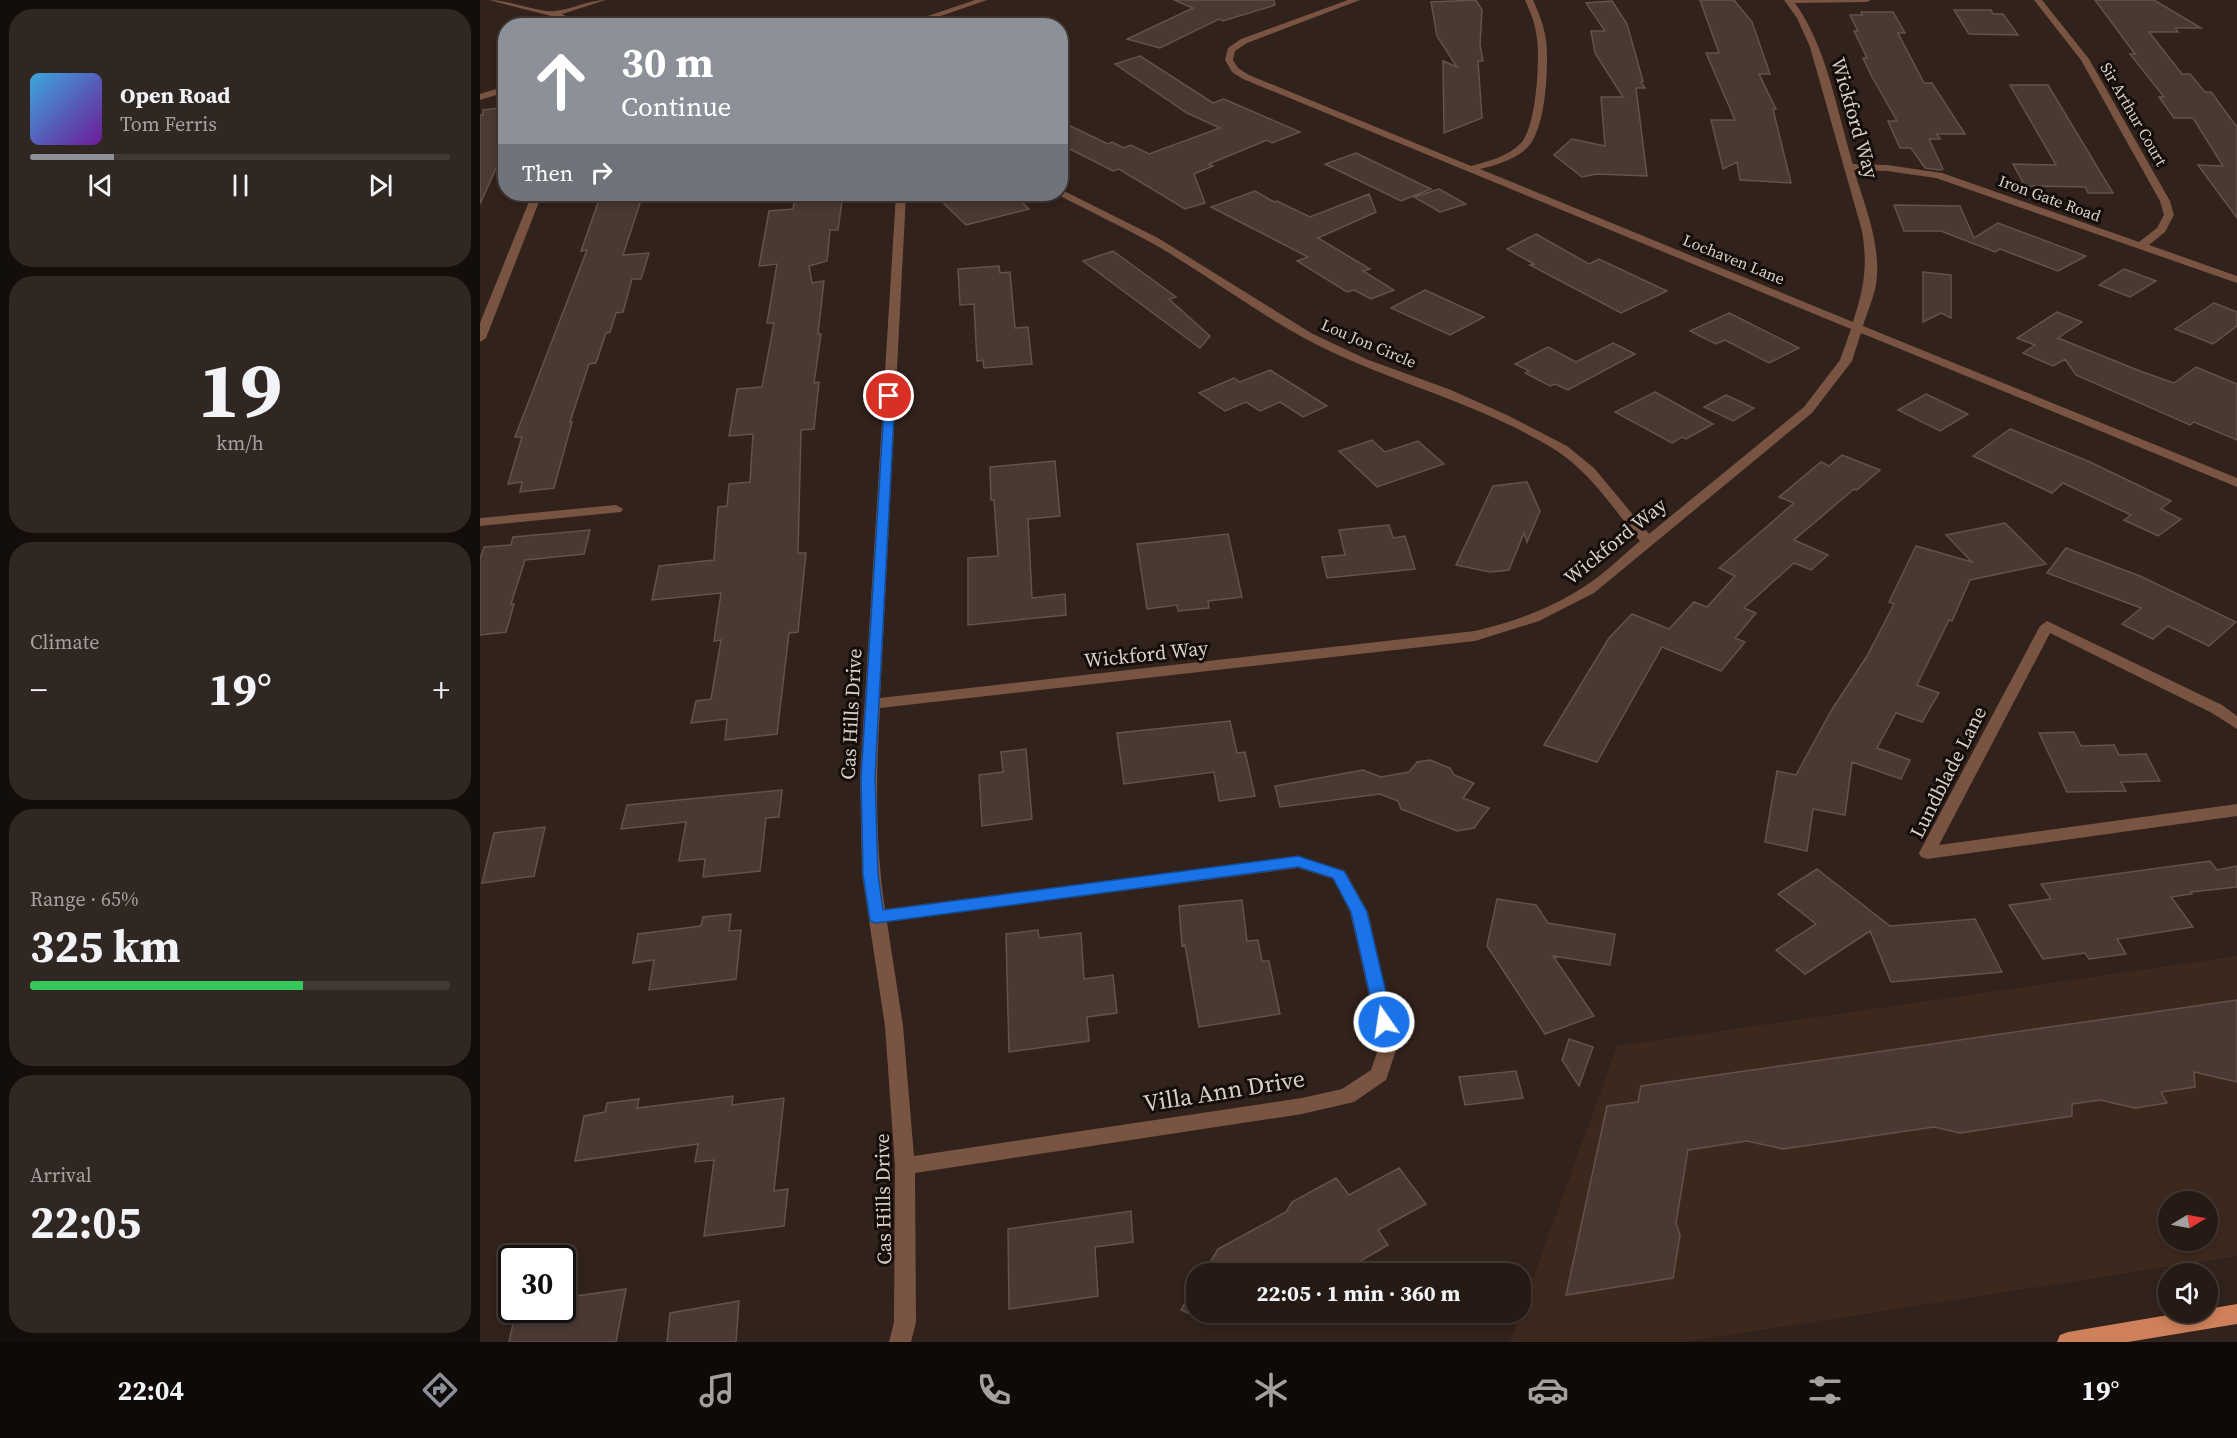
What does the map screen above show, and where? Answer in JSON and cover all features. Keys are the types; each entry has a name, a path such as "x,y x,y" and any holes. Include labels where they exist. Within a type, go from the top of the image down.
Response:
{"main road":[{"path":"2068,1342 2237,1314"}],"street":[{"path":"493,0 562,18"},
{"path":"554,14 602,0"},
{"path":"927,18 983,0"},
{"name":"Lochaven Lane","path":"1356,0 1244,41 1231,50 1229,60 1235,70 1246,77 2237,483"},
{"path":"1470,169 1512,154 1528,141 1536,121 1542,45 1539,25 1529,0"},
{"path":"1788,1 1867,0"},
{"name":"Sir Arthur Court","path":"2038,0 2085,59 2165,201 2169,215 2161,230 2141,246"},
{"name":"Wickford Way","path":"872,704 1475,636 1527,622 1560,608 1589,590 1808,410 1846,361 1870,286 1872,258 1867,231 1814,47 1801,18 1788,1"},
{"path":"480,97 498,92"},
{"name":"Iron Gate Road","path":"1849,167 1887,168 1938,176 2237,280"},
{"name":"Lou Jon Circle","path":"1068,196 1154,240 1307,335 1362,362 1447,393 1503,418 1562,449 1589,471 1647,541"},
{"path":"480,338 534,201"},
{"name":"Cas Hills Drive","path":"900,1342 905,1322 905,1166 894,1026 871,874 868,778 901,201"},
{"path":"480,522 616,509"},
{"name":"Lundblade Lane","path":"2237,724 2217,709 2047,626 1927,853 2237,810"},
{"name":"Villa Ann Drive","path":"876,917 1298,861 1338,874 1359,912 1389,1044 1379,1075 1347,1096 1302,1106 905,1166"}],"shaded area":[{"path":"2237,956 2237,1256 2192,1263 2158,1263 2158,1268 1684,1342 1510,1342 1517,1323 1531,1323 1531,1284 1617,1046"}],"building":[{"path":"1174,0 1274,0 1275,5 1223,21 1219,19 1160,48 1127,39 1193,8"},
{"path":"1476,0 1482,10 1480,45 1483,61 1478,61 1482,118 1444,133 1443,61 1457,67 1437,36 1431,2"},
{"path":"1700,0 1734,0 1752,22 1770,74 1759,74 1776,109 1773,109 1791,183 1740,180 1737,162 1723,169 1711,120 1735,120 1706,53 1719,53"},
{"path":"2095,0 2154,0 2201,28 2175,28 2178,32 2149,32 2182,74 2190,74 2205,92 2211,92 2237,127 2237,218 2198,165 2223,166 2193,118 2174,118 2159,97 2164,97 2130,54 2135,54"},
{"path":"1612,1 1627,24 1643,81 1641,82 1645,88 1636,88 1647,176 1597,174 1582,177 1554,155 1572,139 1605,146 1601,97 1623,97 1595,53 1591,31 1605,31 1586,3"},
{"path":"1954,10 1991,10 1993,14 2003,14 2018,35 1969,34"},
{"path":"1861,12 1893,12 1905,33 1898,33 1924,83 1932,83 1965,134 1937,134 1940,139 1929,139 1943,169 1925,168 1911,148 1900,148 1888,121 1897,121 1871,75 1863,58 1867,58 1854,31 1858,31 1850,15 1862,15"},
{"path":"1140,56 1213,103 1224,99 1300,132 1272,143 1267,140 1209,164 1213,166 1194,174 1205,203 1185,209 1119,169 1113,171 1068,148 1068,125 1108,144 1112,142 1124,148 1131,145 1149,154 1220,128 1187,113 1115,64"},
{"path":"2010,85 2048,85 2113,193 2088,193 2085,187 2025,186 2013,164 2056,165"},
{"path":"498,108 498,164 480,204 480,115 483,115 483,110"},
{"path":"1356,153 1431,189 1401,201 1325,164"},
{"path":"1439,189 1466,204 1440,212 1414,197"},
{"path":"1255,191 1274,202 1277,201 1310,217 1369,194 1376,212 1318,238 1370,269 1363,271 1394,290 1371,299 1354,290 1347,292 1297,261 1308,257 1211,207"},
{"path":"599,201 641,201 623,255 649,253 641,279 632,279 623,312 616,313 610,332 606,333 596,363 589,364 570,422 572,422 554,488 520,492 522,482 508,484 522,437 515,437 587,250 581,251"},
{"path":"795,201 842,201 838,230 830,230 827,261 809,266 812,283 824,281 818,334 821,334 814,383 819,382 814,429 801,430 798,553 806,553 798,632 789,633 777,734 725,740 727,719 691,723 696,701 711,699 721,640 714,641 721,593 652,600 659,566 714,560 718,507 727,506 729,484 750,482 753,434 729,436 737,389 762,387 774,323 767,323 777,264 759,266 769,211 793,209"},
{"path":"941,201 1020,201 1029,209 966,225"},
{"path":"1894,205 1960,206 1974,238 1998,223 2086,256 2058,271 2000,249 1995,252 1941,231 1904,231"},
{"path":"1536,234 1589,264 1599,259 1667,291 1621,313 1530,265 1534,264 1507,249"},
{"path":"1113,251 1176,297 1169,299 1210,336 1200,348 1083,261"},
{"path":"999,266 1000,273 1010,272 1015,328 1028,327 1032,364 984,368 983,360 977,361 974,304 960,305 958,269"},
{"path":"2124,269 2156,281 2130,297 2099,285"},
{"path":"1923,272 1951,275 1951,318 1941,313 1923,322"},
{"path":"1425,290 1484,317 1450,335 1391,308"},
{"path":"2214,303 2237,312 2237,326 2213,344 2175,329"},
{"path":"2057,312 2082,322 2058,338 2140,371 2174,383 2196,367 2237,384 2237,440 2194,422 2190,425 2076,375 2065,359 2053,366 2023,353 2035,345 2017,338"},
{"path":"1729,313 1799,348 1769,363 1725,340 1716,344 1690,331"},
{"path":"1613,343 1635,354 1568,390 1555,384 1550,386 1525,373 1529,371 1515,364 1548,347 1576,362"},
{"path":"1270,370 1327,406 1303,417 1280,402 1260,411 1246,402 1225,411 1199,393 1234,378 1240,382"},
{"path":"1655,392 1713,424 1686,439 1682,437 1672,443 1615,412"},
{"path":"1926,394 1968,414 1940,431 1898,410"},
{"path":"1726,395 1754,408 1733,421 1704,407"},
{"path":"2010,429 2090,462 2171,501 2161,509 2181,519 2158,536 2124,520 2131,515 2063,483 2052,493 1973,456"},
{"path":"1372,440 1385,452 1418,441 1444,464 1377,487 1339,451"},
{"path":"1842,455 1880,470 1794,540 1828,555 1811,570 1794,563 1744,608 1756,613 1735,638 1745,642 1721,671 1662,647 1597,762 1544,745 1609,638 1632,614 1669,629 1694,602 1707,607 1735,576 1719,568 1794,503 1779,497 1821,462 1829,466"},
{"path":"1055,461 1060,516 1028,519 1032,598 1065,594 1066,615 968,625 968,558 998,556 994,500 991,500 990,467"},
{"path":"1527,482 1540,511 1527,542 1524,533 1509,570 1490,572 1456,565 1493,486"},
{"path":"2005,523 2046,564 1970,580 1952,621 1949,620 1917,685 1939,693 1922,722 1896,713 1877,748 1910,760 1901,779 1852,762 1845,815 1813,809 1807,851 1765,842 1777,771 1796,775 1831,711 1867,656 1894,604 1889,602 1916,546 1972,562 1946,535"},
{"path":"1389,525 1393,538 1405,536 1415,569 1327,578 1322,557 1345,555 1339,530"},
{"path":"590,530 584,554 525,560 511,604 514,604 506,632 480,635 480,559 484,547 511,545 513,537"},
{"path":"1228,534 1242,597 1208,601 1209,608 1178,611 1177,605 1147,609 1137,544"},
{"path":"2066,548 2140,576 2236,622 2209,646 2168,626 2153,639 2122,624 2141,608 2047,573"},
{"path":"1230,721 1237,753 1245,752 1255,796 1219,801 1214,772 1124,784 1117,733"},
{"path":"2074,732 2081,746 2114,745 2119,755 2146,754 2160,781 2121,782 2126,791 2067,792 2039,733"},
{"path":"1026,749 1032,819 982,826 979,775 1003,772 1001,752"},
{"path":"1430,760 1450,768 1454,775 1474,783 1463,798 1489,808 1474,828 1457,831 1401,809 1398,801 1380,794 1280,807 1275,786 1363,770 1381,777 1409,772 1417,762"},
{"path":"782,790 779,817 766,818 760,871 703,877 705,859 679,861 686,822 621,829 627,805"},
{"path":"545,827 534,876 482,883 494,833"},
{"path":"2210,861 2217,870 2237,866 2237,887 2191,892 2192,894 2171,897 2193,927 2117,939 2126,954 2089,959 2085,953 2043,959 2009,905 2051,899 2041,884"},
{"path":"1817,869 1890,926 1975,919 2002,972 1891,982 1870,931 1805,974 1776,950 1816,924 1778,894"},
{"path":"1497,899 1536,905 1548,923 1615,934 1610,965 1553,956 1594,1016 1545,1034 1487,946"},
{"path":"1242,900 1247,941 1258,940 1262,961 1269,961 1280,1014 1199,1027 1185,945 1182,946 1179,906"},
{"path":"731,914 729,931 741,930 736,979 649,990 654,960 633,963 638,934 701,926 703,917"},
{"path":"1038,930 1039,938 1081,933 1084,979 1113,975 1117,1013 1087,1017 1089,1041 1009,1052 1006,934"},
{"path":"2237,1000 2237,1082 2194,1072 2195,1087 2161,1092 2167,1103 2135,1108 2100,1100 2072,1104 2072,1116 1960,1133 1934,1127 1783,1149 1747,1141 1688,1150 1676,1223 1680,1235 1673,1278 1566,1295 1607,1106 1638,1102 1641,1086"},
{"path":"1569,1039 1593,1047 1579,1086 1562,1060"},
{"path":"1516,1071 1523,1098 1465,1105 1459,1077"},
{"path":"733,1096 732,1105 784,1098 774,1191 788,1189 784,1226 704,1236 714,1160 695,1162 698,1144 575,1161 584,1116 605,1112 607,1103 639,1099 637,1108"},
{"path":"1399,1168 1426,1204 1378,1230 1388,1245 1357,1263 1210,1263 1218,1249 1286,1212 1292,1202 1336,1178 1349,1195"},
{"path":"1131,1211 1133,1242 1095,1247 1098,1296 1009,1309 1008,1229"},
{"path":"626,1289 616,1342 509,1342 513,1323 576,1323 576,1296"},
{"path":"739,1301 736,1342 667,1342 670,1313"},
{"path":"1186,1302 1186,1312 1181,1310"}],"route":[{"path":"889,396 868,778 871,874 876,917 1298,861 1338,874 1359,912 1384,1022"}]}
